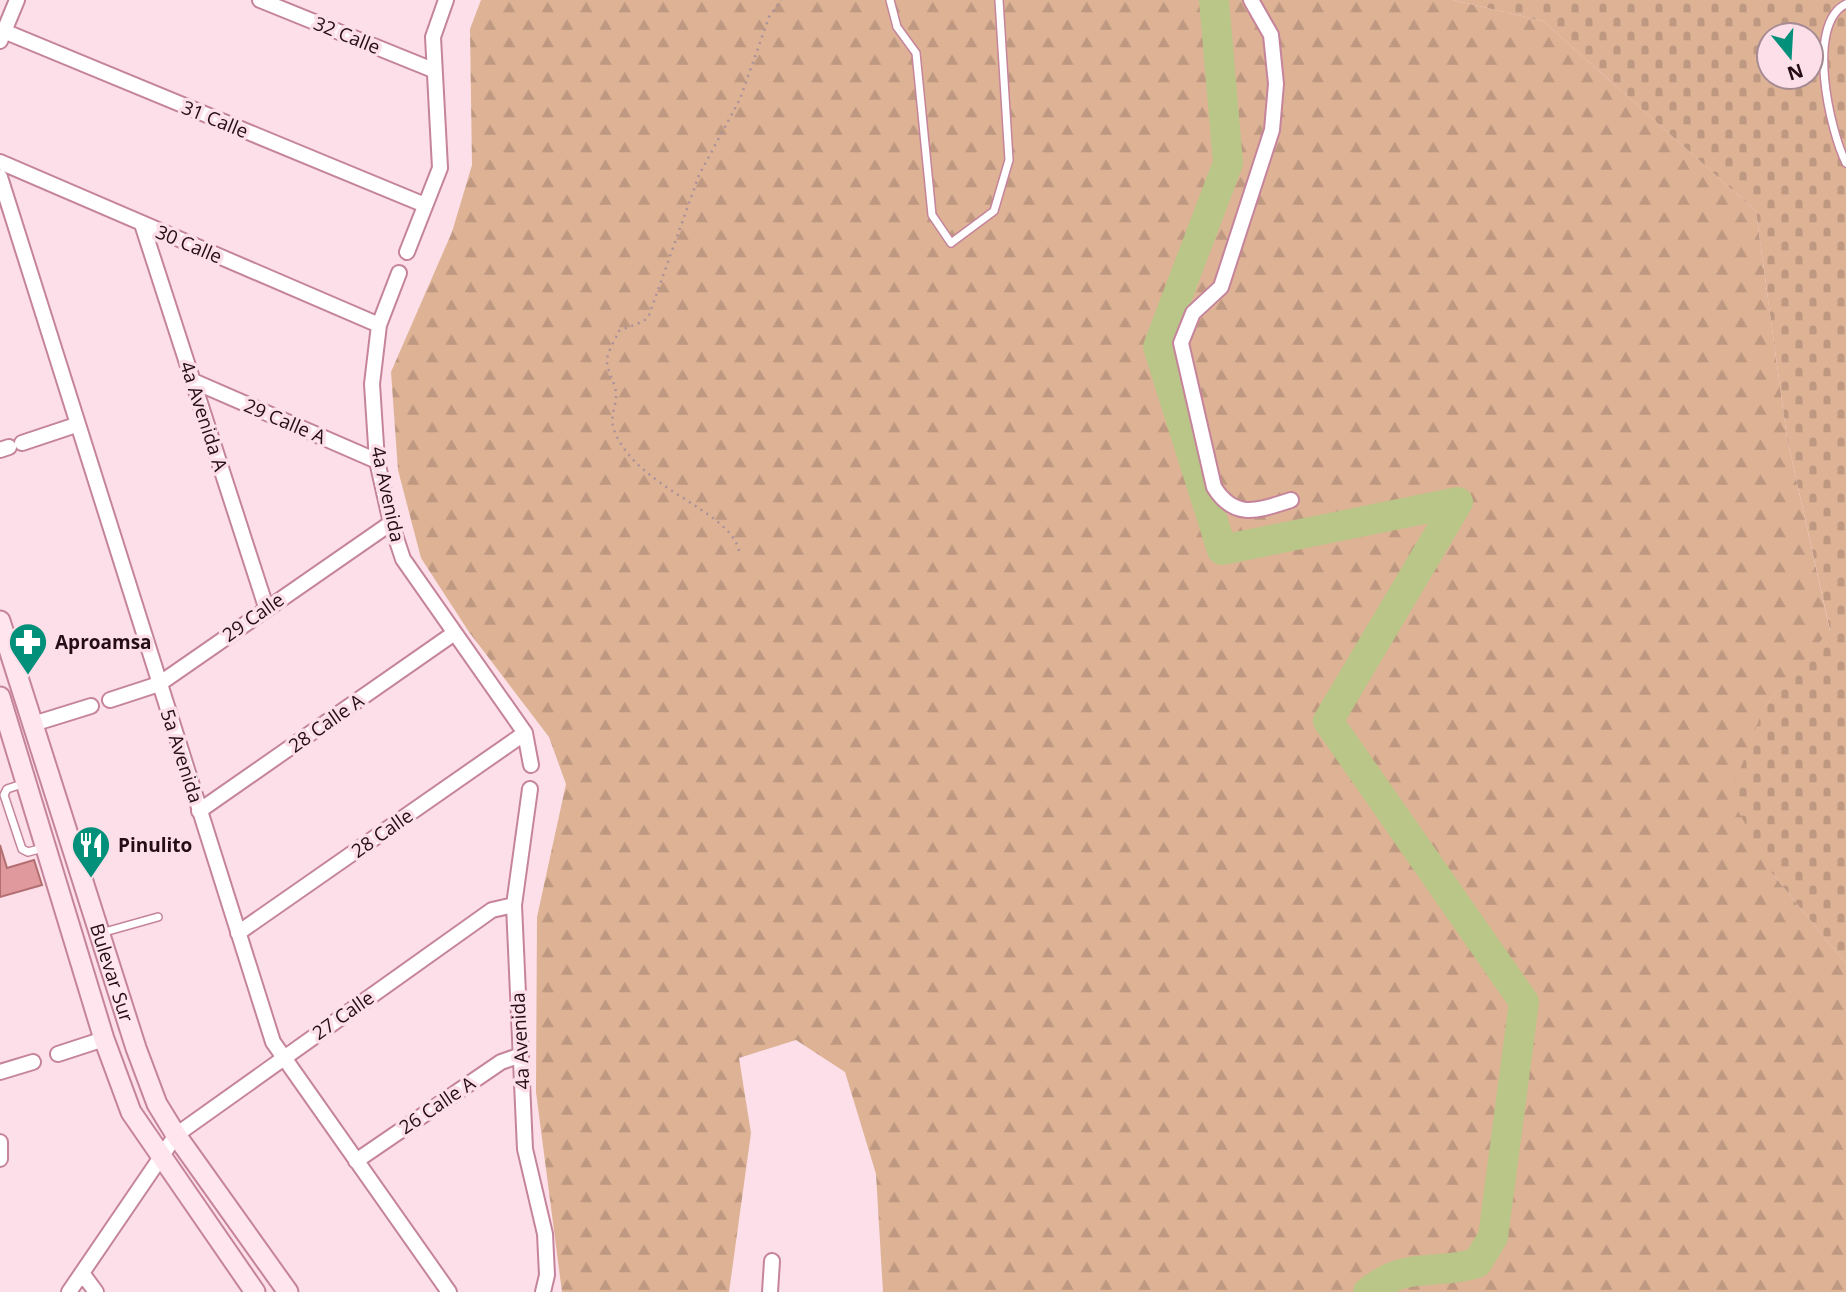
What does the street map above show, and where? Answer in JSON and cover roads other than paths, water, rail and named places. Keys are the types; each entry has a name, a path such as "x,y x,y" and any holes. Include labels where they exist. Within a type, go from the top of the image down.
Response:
{"main road":[{"name":"Bulevar Sur","path":"0,621 136,1048 157,1104 176,1135 288,1292"},
{"name":"Bulevar Sur","path":"0,697 104,1039 131,1112 255,1292"}],"street":[{"path":"3,37 17,0"},
{"name":"32 Calle","path":"261,0 433,70"},
{"path":"407,252 440,168 438,89 433,70 433,37 446,0"},
{"path":"1251,0 1271,35 1276,83 1272,130 1221,287 1193,313 1181,344 1214,487 1222,500 1238,509 1257,511 1291,500"},
{"name":"31 Calle","path":"3,37 425,205"},
{"name":"30 Calle","path":"0,162 379,325"},
{"name":"5a Avenida","path":"0,177 76,425 273,1042 449,1292"},
{"name":"4a Avenida A","path":"142,224 266,607"},
{"name":"4a Avenida","path":"399,273 379,325 372,384 377,461 391,523 403,559 453,634 525,733 531,765"},
{"name":"29 Calle A","path":"193,381 377,461"},
{"path":"10,446 76,425"},
{"name":"29 Calle","path":"110,700 159,684 266,607 391,523"},
{"name":"28 Calle A","path":"200,811 453,634"},
{"path":"33,724 91,706"},
{"name":"28 Calle","path":"238,933 525,733"},
{"name":"4a Avenida","path":"530,789 514,905 526,1149 545,1234 547,1275 543,1292"},
{"name":"27 Calle","path":"176,1135 492,910 514,905"},
{"path":"58,1054 104,1039"},
{"name":"26 Calle A","path":"356,1161 501,1062 521,1055"},
{"path":"0,1072 33,1062"},
{"path":"69,1292 176,1135"},
{"path":"770,1292 772,1261"},
{"path":"82,1273 96,1292"}],"lane":[{"path":"890,0 897,27 916,53 932,215 951,243 994,211 1009,160 999,0"},
{"path":"1841,4 1829,25 1825,90 1828,115 1846,163"},
{"path":"100,933 158,917"}],"waterway":[{"path":"1214,0 1228,163 1158,347 1222,550 1458,502 1328,721 1524,1002 1493,1237 1477,1263 1408,1272 1382,1282 1368,1292"}],"place":[{"name":"Aproamsa","path":"28,676"},
{"name":"Pinulito","path":"91,879"}]}
